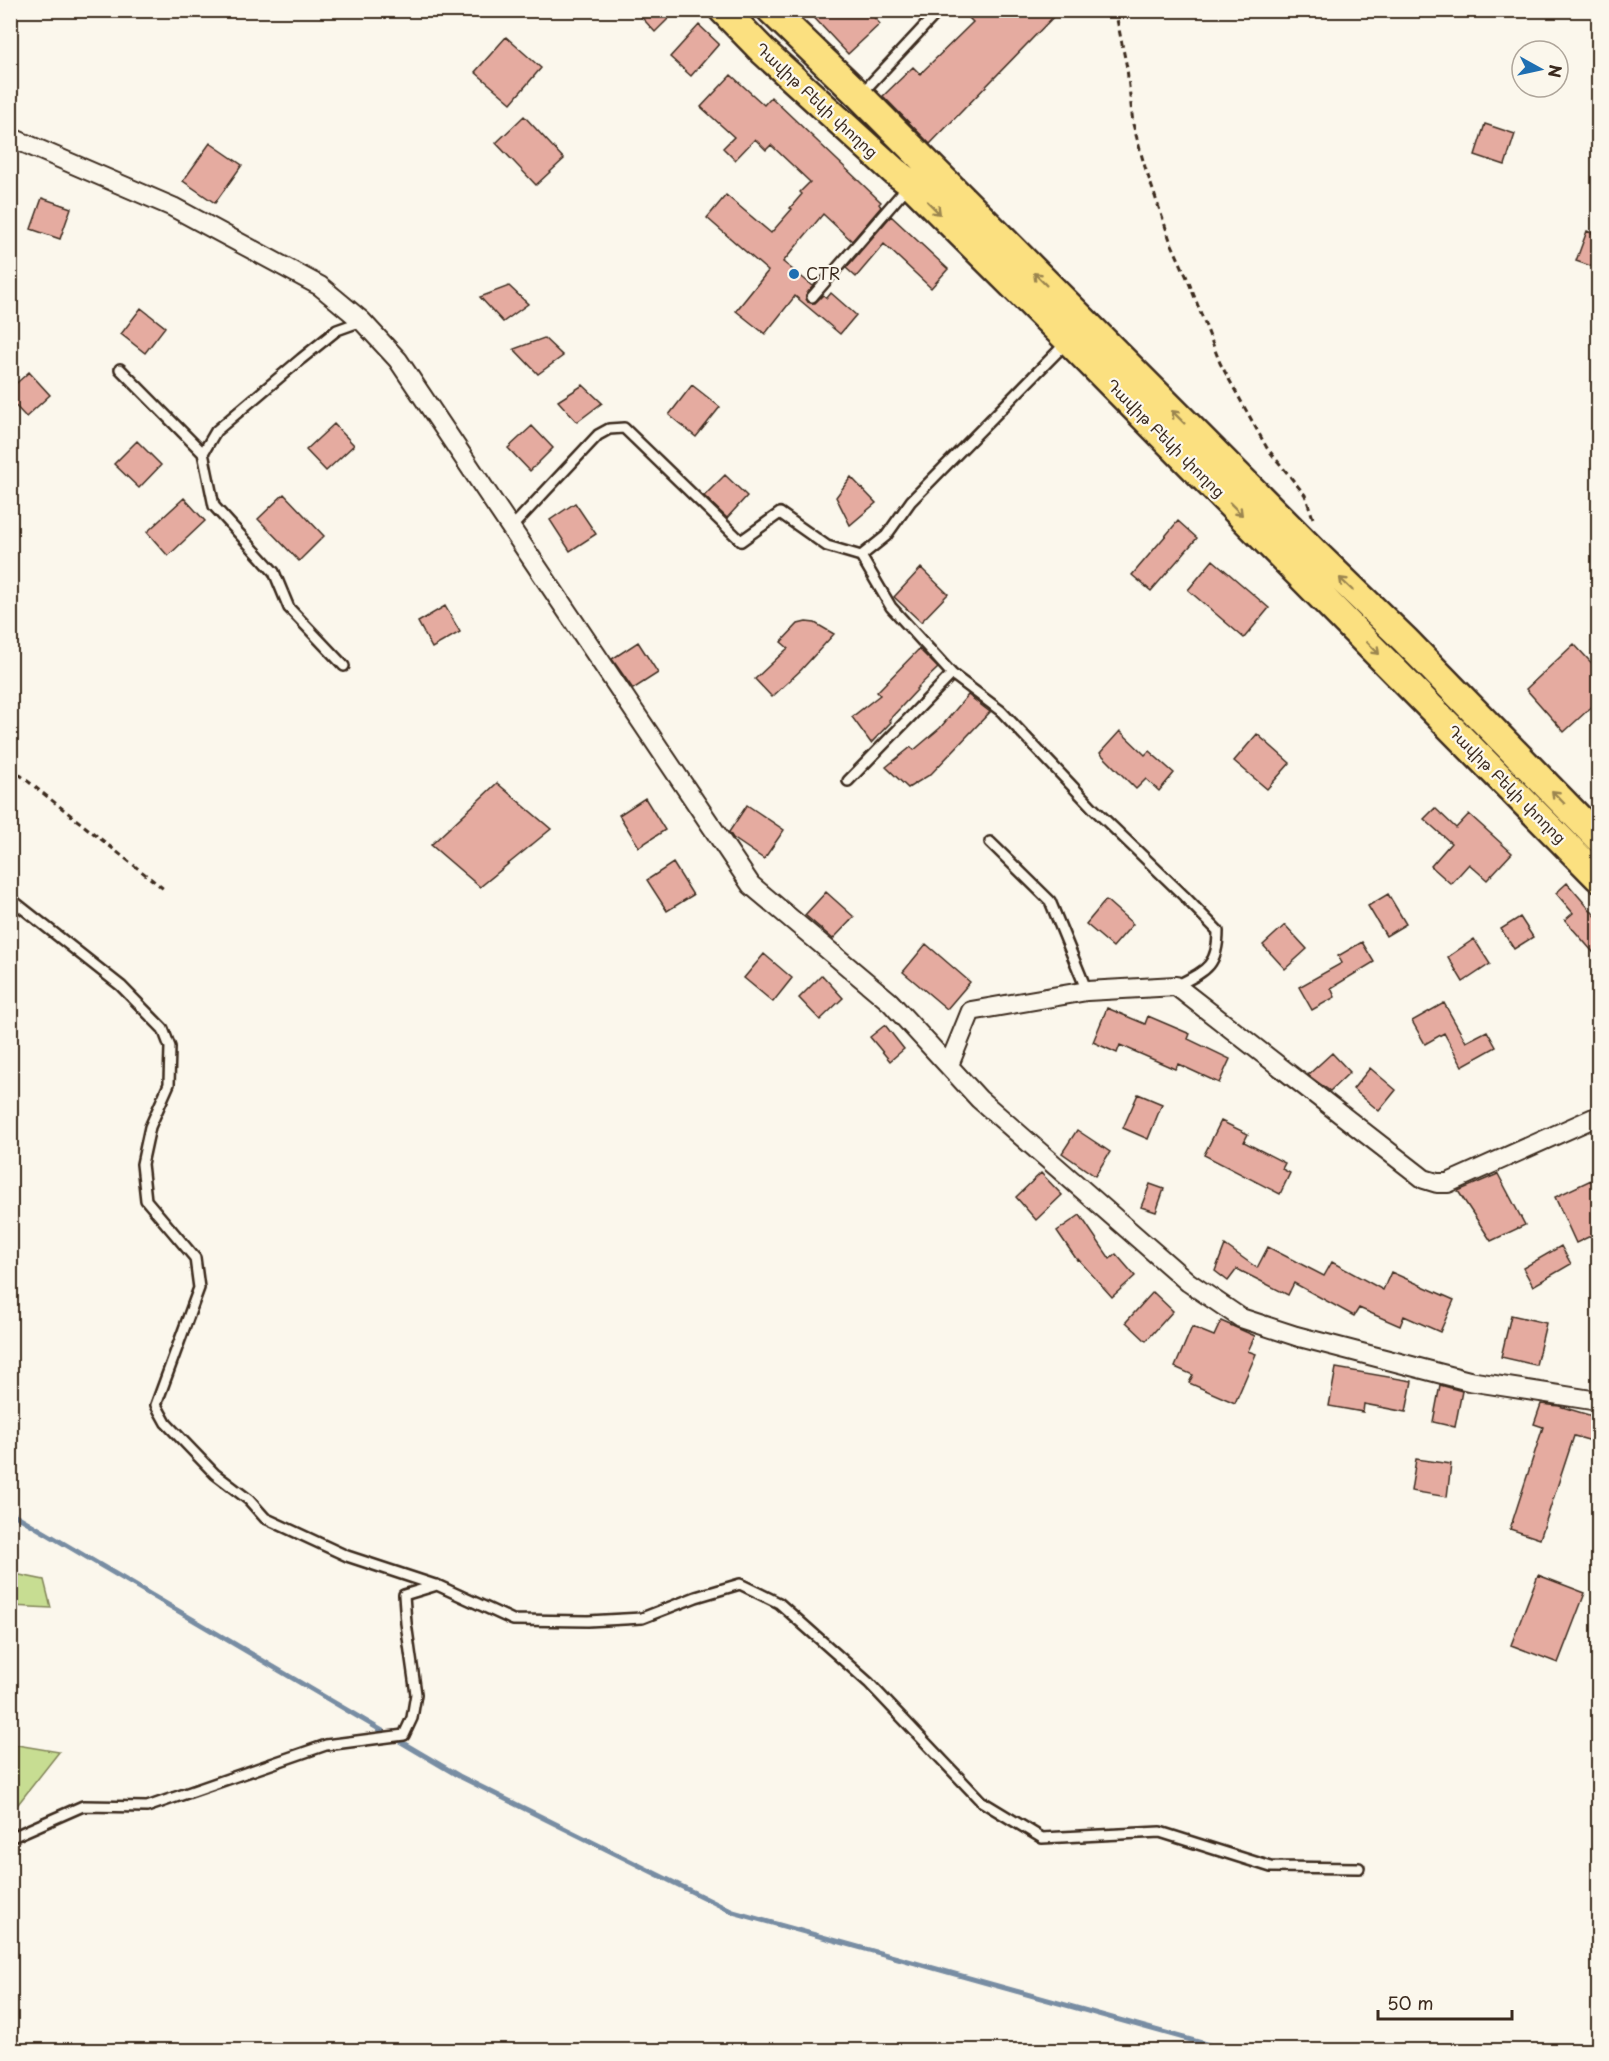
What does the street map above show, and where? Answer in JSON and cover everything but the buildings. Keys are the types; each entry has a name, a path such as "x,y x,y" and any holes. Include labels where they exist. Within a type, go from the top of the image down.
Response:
{"main road":[{"name":"Դավիթ Բեկի փողոց","path":"723,10 764,52 902,177 1068,340 1202,458 1315,553 1405,640 1599,838"},
{"name":"Դավիթ Բեկի փողոց","path":"780,18 912,149 1599,877"},
{"path":"764,52 758,30 766,22 780,18"},
{"path":"902,177 902,172 910,169 916,161 912,149"}],"street":[{"path":"10,137 173,207 320,286 362,321 398,360 751,885 890,1002 980,1099 1188,1282 1241,1318 1296,1336 1469,1381 1599,1401"},
{"path":"948,1065 971,1011 1087,992 1176,986 1424,1179 1437,1184 1448,1183 1599,1116"}],"lane":[{"path":"860,96 933,17 932,10"},
{"path":"812,297 902,177"},
{"path":"202,453 216,431 300,359 337,330 362,321"},
{"path":"861,556 886,536 911,501 1068,340"},
{"path":"120,369 202,453 214,506 273,572 289,608 344,666"},
{"path":"510,529 598,435 609,429 624,428 741,541 780,513 827,546 861,556 891,607 952,674 1001,711 1093,808 1218,931 1218,948 1207,969 1176,986"},
{"path":"848,781 952,674"},
{"path":"990,842 1050,901 1087,992"},
{"path":"10,900 121,986 163,1029 170,1047 169,1084 150,1127 142,1164 146,1200 195,1258 199,1288 156,1405 166,1424 215,1473 249,1500 265,1518 347,1556 437,1585 513,1620 642,1618 696,1597 740,1584 779,1603 869,1683 981,1801 1042,1838 1160,1832 1271,1867 1359,1868"},
{"path":"10,1838 83,1806 147,1808 326,1745 404,1735 412,1718 416,1694 404,1595 437,1585"}],"path":[{"path":"1115,10 1127,68 1133,124 1170,240 1220,363 1266,448 1305,495 1314,518 1315,553"},
{"path":"10,767 165,890"}],"green space":[{"path":"10,1573 44,1580 51,1608 11,1606"},
{"path":"10,1744 59,1752 11,1813"}],"waterway":[{"path":"10,1512 459,1776 733,1912 1227,2050"}],"place":[{"name":"CTR","path":"794,274"}]}
